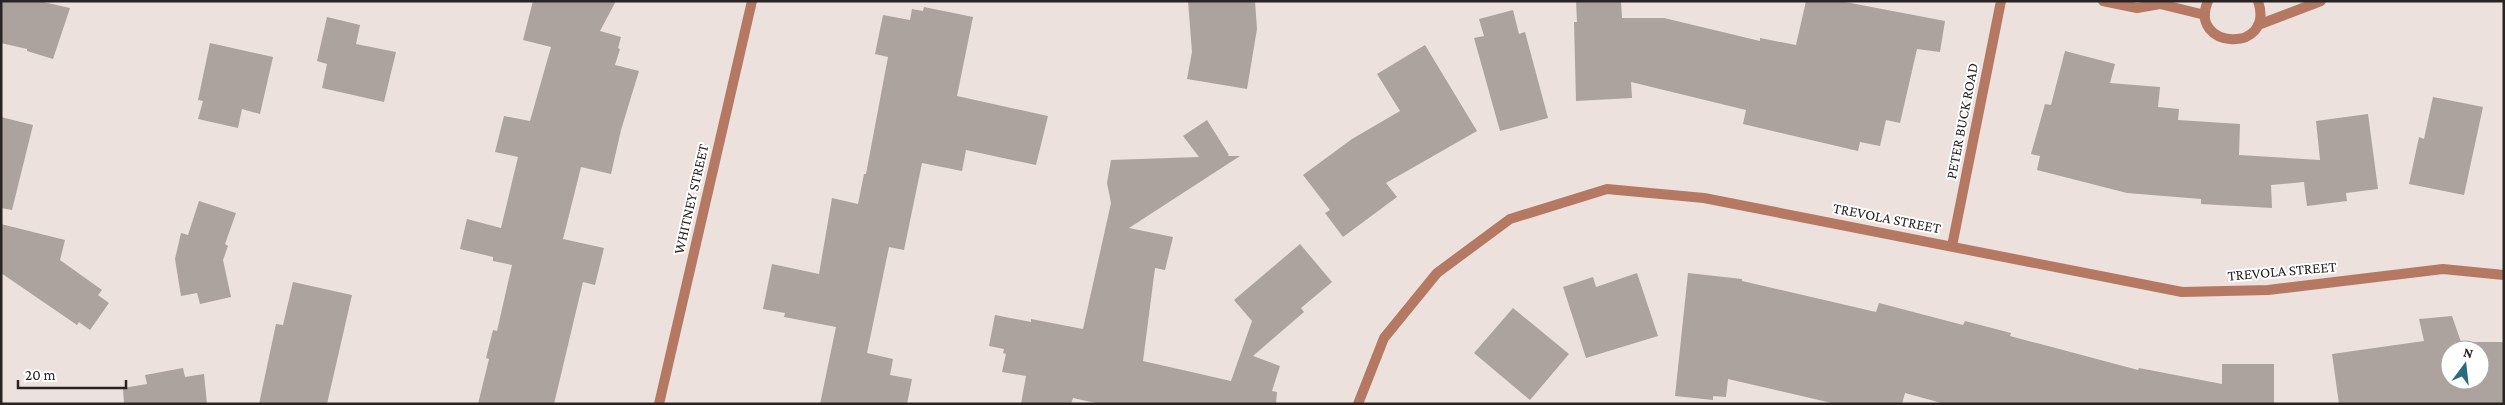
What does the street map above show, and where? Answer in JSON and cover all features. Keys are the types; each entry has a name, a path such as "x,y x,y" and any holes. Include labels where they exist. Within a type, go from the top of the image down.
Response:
{"street":[{"name":"WHITNEY STREET","path":"659,404 752,1"},
{"name":"PETER BUCK ROAD","path":"1952,246 2001,1"},
{"path":"2103,1 2137,8 2160,4 2205,15"},
{"path":"2208,1 2205,15 2212,32 2228,40 2246,38 2253,33 2258,25 2260,16 2258,1"},
{"path":"2258,25 2321,1"},
{"name":"TREVOLA STREET","path":"1358,404 1384,338 1437,273 1510,219 1607,189 1704,198 2182,292 2268,290 2443,269 2504,275"}],"building":[{"path":"1,1 39,1 70,8 53,59 27,51 27,49 1,43"},
{"path":"533,1 616,1 600,31 621,37 618,48 620,49 615,65 639,71 621,130 611,174 581,167 563,239 604,248 595,285 583,282 554,404 478,404 489,359 486,358 493,330 497,331 512,265 493,261 493,257 460,249 467,219 501,228 518,157 495,152 504,116 530,121 551,47 523,40"},
{"path":"1188,1 1255,1 1257,29 1247,89 1187,79 1192,52"},
{"path":"1576,1 1621,1 1622,18 1664,18 1760,41 1760,38 1796,45 1806,1 1840,1 1945,21 1940,52 1917,49 1900,123 1886,120 1880,146 1860,142 1858,151 1743,124 1746,110 1631,82 1632,98 1576,101 1574,22 1577,22"},
{"path":"924,7 973,17 957,96 1048,116 1036,165 966,150 962,171 922,163 904,250 889,247 867,353 893,359 890,375 912,379 907,404 820,404 836,327 784,317 785,313 763,309 772,264 819,274 832,198 858,204 864,174 866,174 888,57 875,54 883,15 910,20 912,9 923,11"},
{"path":"1513,10 1519,34 1525,32 1548,118 1500,131 1474,38 1484,36 1479,19"},
{"path":"327,17 360,25 356,44 396,52 384,102 322,88 327,64 317,61"},
{"path":"210,43 273,57 260,114 242,109 238,128 198,119 203,101 198,100"},
{"path":"1425,45 1477,131 1386,183 1397,197 1343,237 1325,213 1330,210 1303,175 1352,139 1400,111 1377,74"},
{"path":"2065,51 2115,64 2110,83 2160,87 2158,107 2179,109 2178,120 2240,124 2239,155 2320,160 2316,121 2368,114 2378,189 2346,193 2347,201 2307,206 2304,182 2271,185 2272,208 2201,204 2201,199 2127,193 2037,170 2040,156 2031,154 2045,104 2051,105"},
{"path":"2433,97 2483,107 2464,195 2409,184 2419,137 2424,139"},
{"path":"1,117 33,125 12,210 1,208"},
{"path":"1207,120 1229,155 1227,156 1240,156 1129,228 1173,237 1165,270 1155,268 1143,361 1231,381 1252,321 1234,300 1300,244 1332,282 1301,308 1304,312 1253,356 1280,366 1272,391 1277,392 1276,404 1100,404 1073,398 1071,404 1021,404 1026,376 1002,372 1006,354 1003,353 1004,349 989,346 995,315 1031,322 1031,319 1083,329 1111,203 1107,183 1111,160 1199,157 1183,136"},
{"path":"199,201 236,213 225,244 228,246 223,260 231,297 200,304 197,293 181,296 175,259 181,233 188,235"},
{"path":"1,224 65,240 60,260 102,290 98,295 109,303 90,330 79,322 77,325 1,273"},
{"path":"1637,273 1658,336 1586,358 1563,287 1593,277 1596,287"},
{"path":"1688,273 1742,279 1742,281 1876,312 1879,303 1963,325 1965,321 2011,333 2010,336 2138,370 2139,368 2222,384 2222,364 2274,364 2274,404 1945,404 1905,393 1902,404 1836,404 1728,379 1726,397 1713,396 1713,400 1675,396"},
{"path":"293,282 352,295 327,404 259,404 276,324 283,325"},
{"path":"1513,308 1569,354 1530,400 1474,353"},
{"path":"2452,316 2460,340 2440,340 2440,390 2490,390 2490,342 2504,342 2504,404 2339,404 2332,354 2424,341 2419,319"},
{"path":"183,368 185,377 204,374 207,404 124,404 123,388 147,384 145,375"}]}
